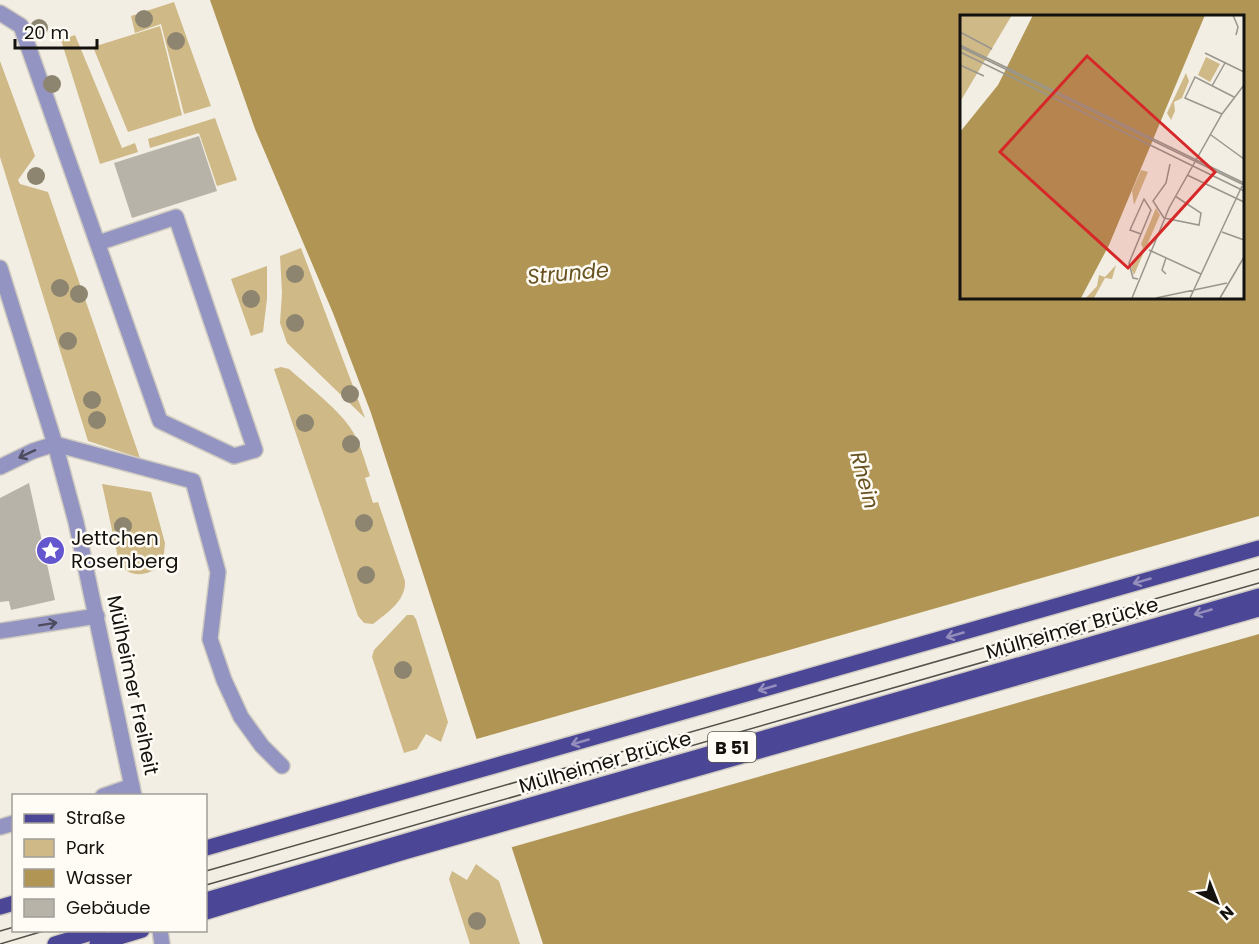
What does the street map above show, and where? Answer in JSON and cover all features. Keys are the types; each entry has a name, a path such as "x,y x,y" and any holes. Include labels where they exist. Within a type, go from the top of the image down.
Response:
{"main road":[{"name":"Mülheimer Brücke","path":"207,848 1259,548"},
{"name":"Mülheimer Brücke","path":"207,900 1259,596"},
{"name":"Mülheimer Brücke","path":"207,912 404,852 1259,609"},
{"path":"55,944 94,932"},
{"path":"97,944 136,932"}],"street":[{"path":"0,13 21,26 160,421 234,456 255,450 176,217 98,243"},
{"name":"Mülheimer Freiheit","path":"0,268 55,444 76,522 133,791"},
{"path":"0,467 33,451 55,444 193,481 218,572 210,639 224,680 241,717 262,746 282,766"},
{"path":"0,631 97,616"},
{"path":"110,794 133,791"}],"green space":[{"path":"174,2 211,106 184,114 161,24 135,33 131,16"},
{"path":"160,26 182,115 128,132 93,47"},
{"path":"75,35 122,148 135,143 138,152 100,164 61,40"},
{"path":"0,61 35,156 18,180 20,184 48,192 140,458 88,441 0,157"},
{"path":"215,118 237,180 217,186 199,133 150,148 148,139"},
{"path":"301,248 365,418 287,343 280,323 282,293 280,256"},
{"path":"267,266 267,299 263,332 251,336 231,279"},
{"path":"281,367 289,369 341,416 353,432 363,454 370,476 365,478 373,503 378,502 405,581 399,600 390,611 373,624 364,623 358,616 274,369"},
{"path":"102,484 151,492 165,543 163,564 140,574 128,572 123,568 119,562"},
{"path":"407,615 413,615 416,619 448,722 441,742 426,734 417,749 404,753 372,657 374,650"},
{"path":"476,864 499,881 520,944 470,944 449,879 452,871 467,880"}],"water":[{"path":"210,0 1259,0 1259,944 543,944 371,413 333,313 255,129"}],"pier":[{"path":"1259,516 1259,634 509,848 473,740"}],"building":[{"path":"199,136 217,191 132,218 114,163"},
{"path":"29,483 55,600 11,610 9,601 0,602 0,498"}],"tram line":[{"path":"207,871 1259,569"},
{"path":"207,885 1259,583"},
{"path":"0,931 12,928"},
{"path":"0,944 40,932"}],"place":[{"name":"Jettchen Rosenberg","path":"50,550"}],"water label":[{"name":"Strunde","path":"568,273"},
{"name":"Rhein","path":"865,480"}]}
